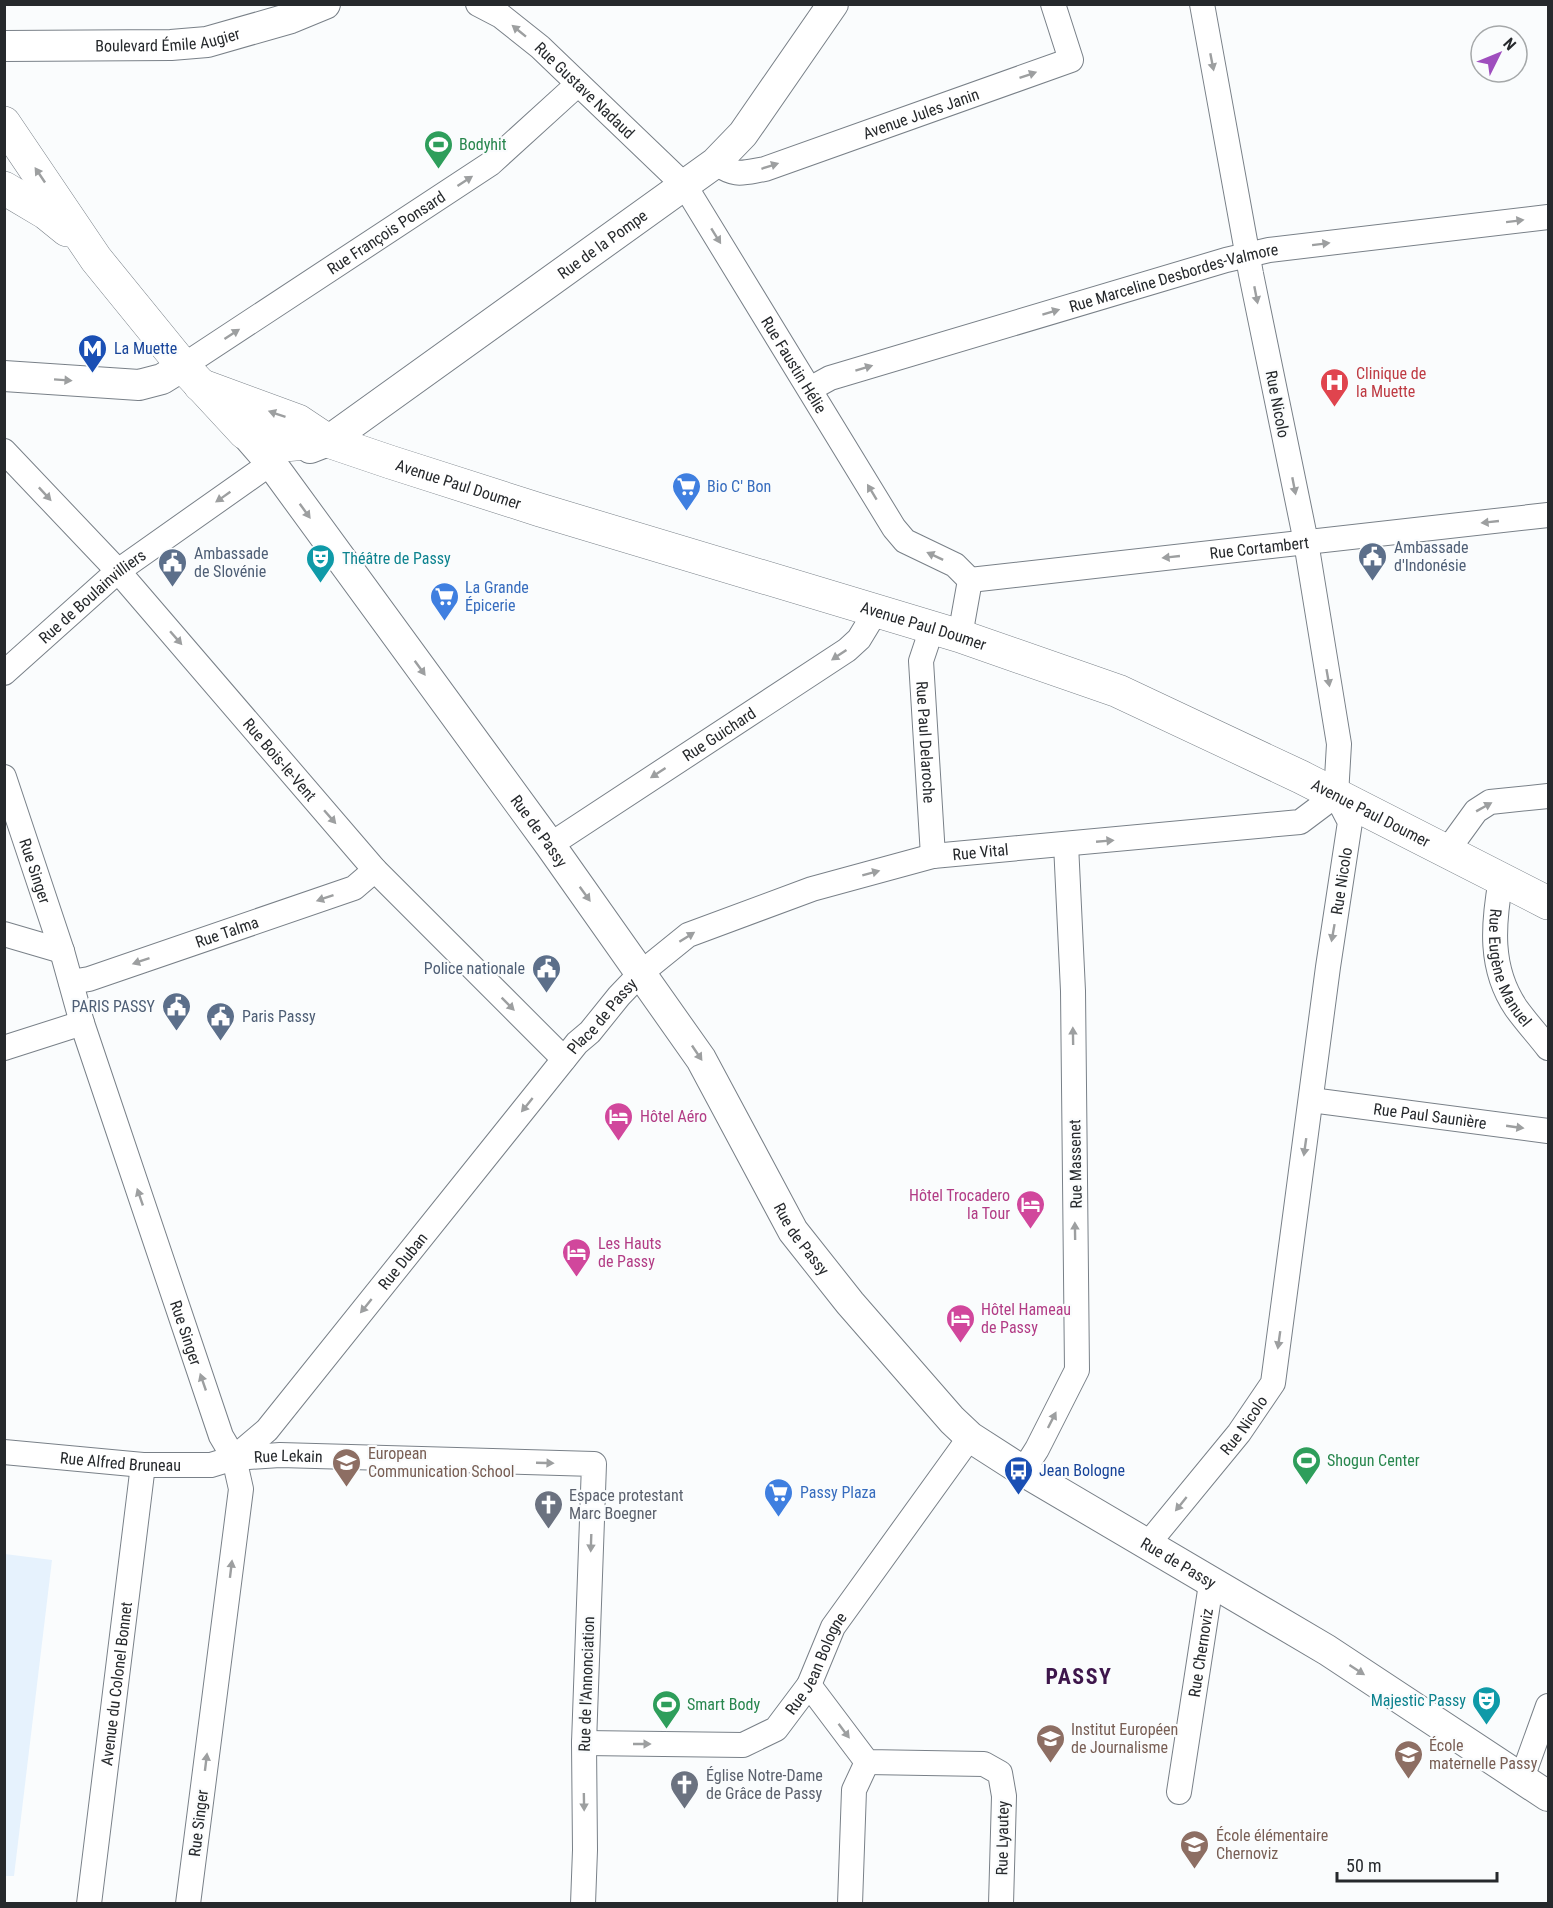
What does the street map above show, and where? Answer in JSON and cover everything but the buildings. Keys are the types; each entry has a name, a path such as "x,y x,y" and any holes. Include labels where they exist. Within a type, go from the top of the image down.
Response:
{"main road":[{"path":"4,123 96,259"},
{"path":"4,188 46,213 72,234 96,259 191,376 245,433 284,445 328,441"},
{"path":"191,376 298,421 328,441"},
{"name":"Avenue Paul Doumer","path":"328,441 540,510 946,632 1118,691 1336,795 1548,903"}],"street":[{"name":"Boulevard Émile Augier","path":"4,46 171,45 207,42 291,18 325,4"},
{"name":"Rue Gustave Nadaud","path":"478,4 509,23 540,47 684,186"},
{"name":"Rue de la Pompe","path":"328,441 716,163 743,134 833,4"},
{"name":"Avenue Jules Janin","path":"716,163 737,174 765,169 1071,60 1053,4"},
{"name":"Rue Nicolo","path":"1147,1545 1239,1433 1273,1383 1328,967 1350,822 1336,795 1340,744 1306,542 1248,254 1202,4"},
{"name":"Rue François Ponsard","path":"191,376 490,164 578,84"},
{"name":"Rue Faustin Hélie","path":"684,186 894,528 905,541 955,565 970,580"},
{"name":"Rue Marceline Desbordes-Valmore","path":"810,389 830,378 1248,254 1548,217"},
{"path":"4,376 139,385 162,379 191,376"},
{"name":"Rue de Passy","path":"245,433 271,463 550,845 701,1059 793,1231 850,1304 952,1420 970,1437 1023,1471 1211,1584 1327,1650 1548,1796"},
{"path":"271,463 328,441"},
{"name":"Rue Bois-le-Vent","path":"4,451 118,571 375,870 564,1059"},
{"name":"Rue de Boulainvilliers","path":"4,673 118,571 271,463"},
{"name":"Rue Cortambert","path":"970,580 1548,515"},
{"name":"Rue Paul Delaroche","path":"933,856 921,661 946,632 970,580"},
{"name":"Rue Guichard","path":"550,845 847,650 864,632 876,611"},
{"name":"Rue Singer","path":"4,777 62,951 82,1023 221,1436 234,1458 241,1490 188,1904"},
{"name":"Rue Vital","path":"641,973 688,935 812,889 933,856 1300,822 1336,795"},
{"path":"1447,851 1476,812 1490,802 1548,796"},
{"name":"Rue Massenet","path":"1023,1471 1037,1449 1077,1370 1073,991 1066,844"},
{"name":"Rue Talma","path":"71,982 89,979 354,888 375,870"},
{"name":"Rue Eugène Manuel","path":"1501,879 1496,908 1495,954 1503,982 1516,1008 1548,1048"},
{"path":"4,934 62,951"},
{"name":"Place de Passy","path":"564,1059 641,973"},
{"path":"4,1048 82,1023"},
{"name":"Rue Duban","path":"234,1458 267,1430 564,1059"},
{"name":"Rue Paul Saunière","path":"1311,1100 1548,1131"},
{"name":"Rue Jean Bologne","path":"584,1743 743,1745 776,1729 809,1684 833,1627 970,1437"},
{"name":"Rue Alfred Bruneau","path":"4,1452 144,1465 211,1465 234,1458"},
{"name":"Rue Lekain","path":"234,1458 280,1455 594,1464"},
{"name":"Rue de l'Annonciation","path":"583,1904 584,1743 594,1464"},
{"name":"Avenue du Colonel Bonnet","path":"89,1904 144,1465"},
{"name":"Rue Chernoviz","path":"1179,1792 1211,1584"},
{"path":"809,1684 867,1762 854,1790 850,1904"},
{"path":"1522,1778 1548,1706"},
{"name":"Rue Lyautey","path":"867,1762 984,1764 1000,1773 1004,1796 1001,1904"}],"shaded area":[{"path":"5,1554 52,1560 14,1876 4,1876"}],"place":[{"name":"Bodyhit","path":"438,170"},
{"name":"La Muette","path":"93,374"},
{"name":"Clinique de la Muette","path":"1335,408"},
{"name":"Bio C' Bon","path":"686,512"},
{"name":"Ambassade d'Indonésie","path":"1373,582"},
{"name":"Théâtre de Passy","path":"321,584"},
{"name":"Ambassade de Slovénie","path":"173,588"},
{"name":"La Grande Épicerie","path":"444,622"},
{"name":"Police nationale","path":"546,994"},
{"name":"PARIS PASSY","path":"176,1032"},
{"name":"Paris Passy","path":"221,1042"},
{"name":"Hôtel Aéro","path":"619,1142"},
{"name":"Hôtel Trocadero la Tour","path":"1031,1230"},
{"name":"Les Hauts de Passy","path":"577,1278"},
{"name":"Hôtel Hameau de Passy","path":"960,1344"},
{"name":"Shogun Center","path":"1306,1486"},
{"name":"European Communication School","path":"347,1488"},
{"name":"Jean Bologne","path":"1018,1496"},
{"name":"Passy Plaza","path":"779,1518"},
{"name":"Espace protestant Marc Boegner","path":"548,1530"},
{"name":"Majestic Passy","path":"1487,1726"},
{"name":"Smart Body","path":"666,1730"},
{"name":"Institut Européen de Journalisme","path":"1050,1764"},
{"name":"École maternelle Passy","path":"1408,1780"},
{"name":"Église Notre-Dame de Grâce de Passy","path":"685,1810"},
{"name":"École élémentaire Chernoviz","path":"1195,1870"}],"district":[{"name":"PASSY","path":"1079,1676"}]}
